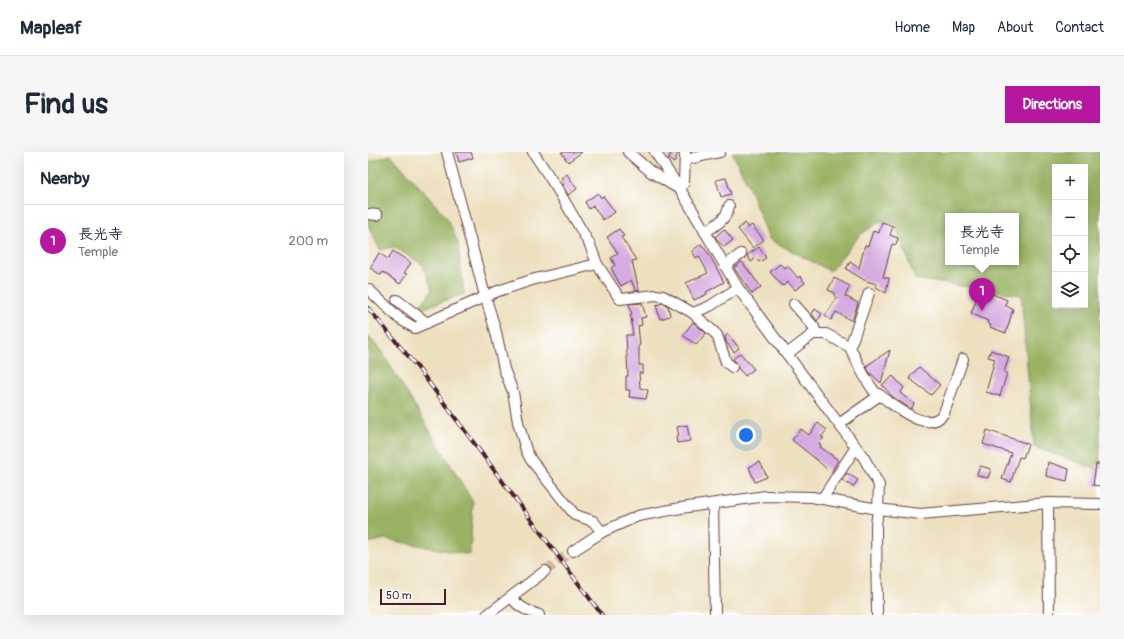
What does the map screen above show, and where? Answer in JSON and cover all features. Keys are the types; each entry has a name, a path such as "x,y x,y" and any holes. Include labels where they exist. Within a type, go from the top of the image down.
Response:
{"street":[{"path":"447,152 504,369 513,392 518,422 526,450 531,460 575,516 593,521 602,532"},
{"path":"533,152 558,190 590,245 597,264 620,299 656,295 663,296 693,313 717,335 726,362 732,367"},
{"path":"628,152 651,172 680,189"},
{"path":"655,152 680,189 738,288 864,458 879,485 876,525 877,615"},
{"path":"680,189 684,183 685,156 720,152"},
{"path":"705,232 728,214 729,206"},
{"path":"725,266 741,254"},
{"path":"368,289 407,325 415,328 486,296 535,279 597,264"},
{"path":"693,313 710,306 738,288"},
{"path":"850,347 869,294"},
{"path":"397,300 427,323"},
{"path":"794,304 814,327 816,334"},
{"path":"787,354 813,334 826,334 850,347 860,370 875,391 905,414 916,419 929,421 941,417 944,413 963,359"},
{"path":"839,424 880,395"},
{"path":"822,499 856,448"},
{"path":"573,551 602,532 638,516 681,508 766,496 812,497 878,509 920,514 1048,503 1100,504"},
{"path":"1048,503 1049,615"},
{"path":"713,504 715,615"},
{"path":"487,615 545,572"},
{"path":"511,597 516,604 539,615"}],"green space":[{"path":"732,152 1100,152 1100,470 1034,447 1021,295 915,279 895,224 881,221 860,235 830,271 769,239 749,187"},
{"path":"391,155 448,219 458,243 464,294 415,311 432,290 423,265 394,247 380,250 368,225 368,162"},
{"path":"368,336 382,352 473,502 470,555 385,539 368,543"}],"building":[{"path":"456,152 471,152 473,158 459,162"},
{"path":"561,152 582,152 568,162"},
{"path":"672,152 678,152 674,163 668,159"},
{"path":"567,174 577,189 568,195 562,184 564,183 561,178"},
{"path":"726,178 731,194 721,197 716,180"},
{"path":"598,193 601,198 603,196 615,212 603,220 593,206 589,209 585,202"},
{"path":"882,222 893,226 890,235 898,238 896,245 892,244 883,277 889,278 886,293 876,287 877,284 866,281 846,269 850,262 859,268 865,245 868,246 873,231 879,233"},
{"path":"745,223 748,228 752,225 764,240 753,248 738,229"},
{"path":"619,229 624,236 621,237 636,260 632,261 639,290 636,291 631,280 621,286 611,268 615,265 611,258 618,253 607,237"},
{"path":"724,229 733,240 724,247 715,237"},
{"path":"701,244 709,254 724,282 706,292 707,294 694,300 686,283 708,273 699,256 696,258 692,251"},
{"path":"759,247 766,258 759,262 756,258 751,262 747,255"},
{"path":"393,251 411,263 404,273 407,274 400,284 383,272 381,275 370,268 379,253 388,259"},
{"path":"742,262 761,287 752,294 734,268"},
{"path":"780,264 784,268 788,266 798,278 800,276 805,283 795,290 788,282 783,286 770,272"},
{"path":"834,278 850,286 845,296 858,303 852,321 836,312 831,320 825,316 837,298 834,296 835,293 828,290"},
{"path":"985,291 1007,300 1005,305 1013,309 1006,333 990,327 991,325 987,323 988,321 971,313 977,298 981,300"},
{"path":"642,303 646,317 641,318 642,325 638,326 640,345 639,365 643,365 643,373 639,373 640,388 648,390 646,399 629,397 630,390 626,390 626,376 628,376 626,335 633,335 630,315 632,315 629,304"},
{"path":"663,303 668,306 670,316 660,319 656,305"},
{"path":"815,309 822,314 817,321 812,314"},
{"path":"693,322 706,333 696,345 683,335"},
{"path":"728,334 739,348 734,352 726,342 725,337"},
{"path":"890,350 881,383 869,372 866,366"},
{"path":"991,350 1009,357 1004,372 1007,373 1000,396 986,392 995,359 988,357"},
{"path":"740,353 754,369 745,376 733,359"},
{"path":"919,367 940,385 931,395 909,378"},
{"path":"893,376 904,388 900,393 914,404 911,409 893,397 882,385"},
{"path":"818,423 827,430 821,437 824,438 819,443 821,445 820,447 838,460 831,473 792,440 801,429 809,435"},
{"path":"687,425 690,441 677,443 676,436 679,436 677,427"},
{"path":"987,430 1028,444 1023,458 1019,457 1011,482 1002,479 1011,453 983,444"},
{"path":"760,462 767,477 755,482 749,467"},
{"path":"1048,462 1069,469 1067,481 1046,476"},
{"path":"1096,464 1100,464 1100,486 1093,485"},
{"path":"980,466 991,469 988,478 977,475"},
{"path":"847,473 858,480 853,487 842,480"}],"tunnel":[{"path":"545,571 573,551"}],"railway":[{"path":"368,308 418,368 602,615"}],"place":[{"name":"長光寺","path":"982,311"}]}
